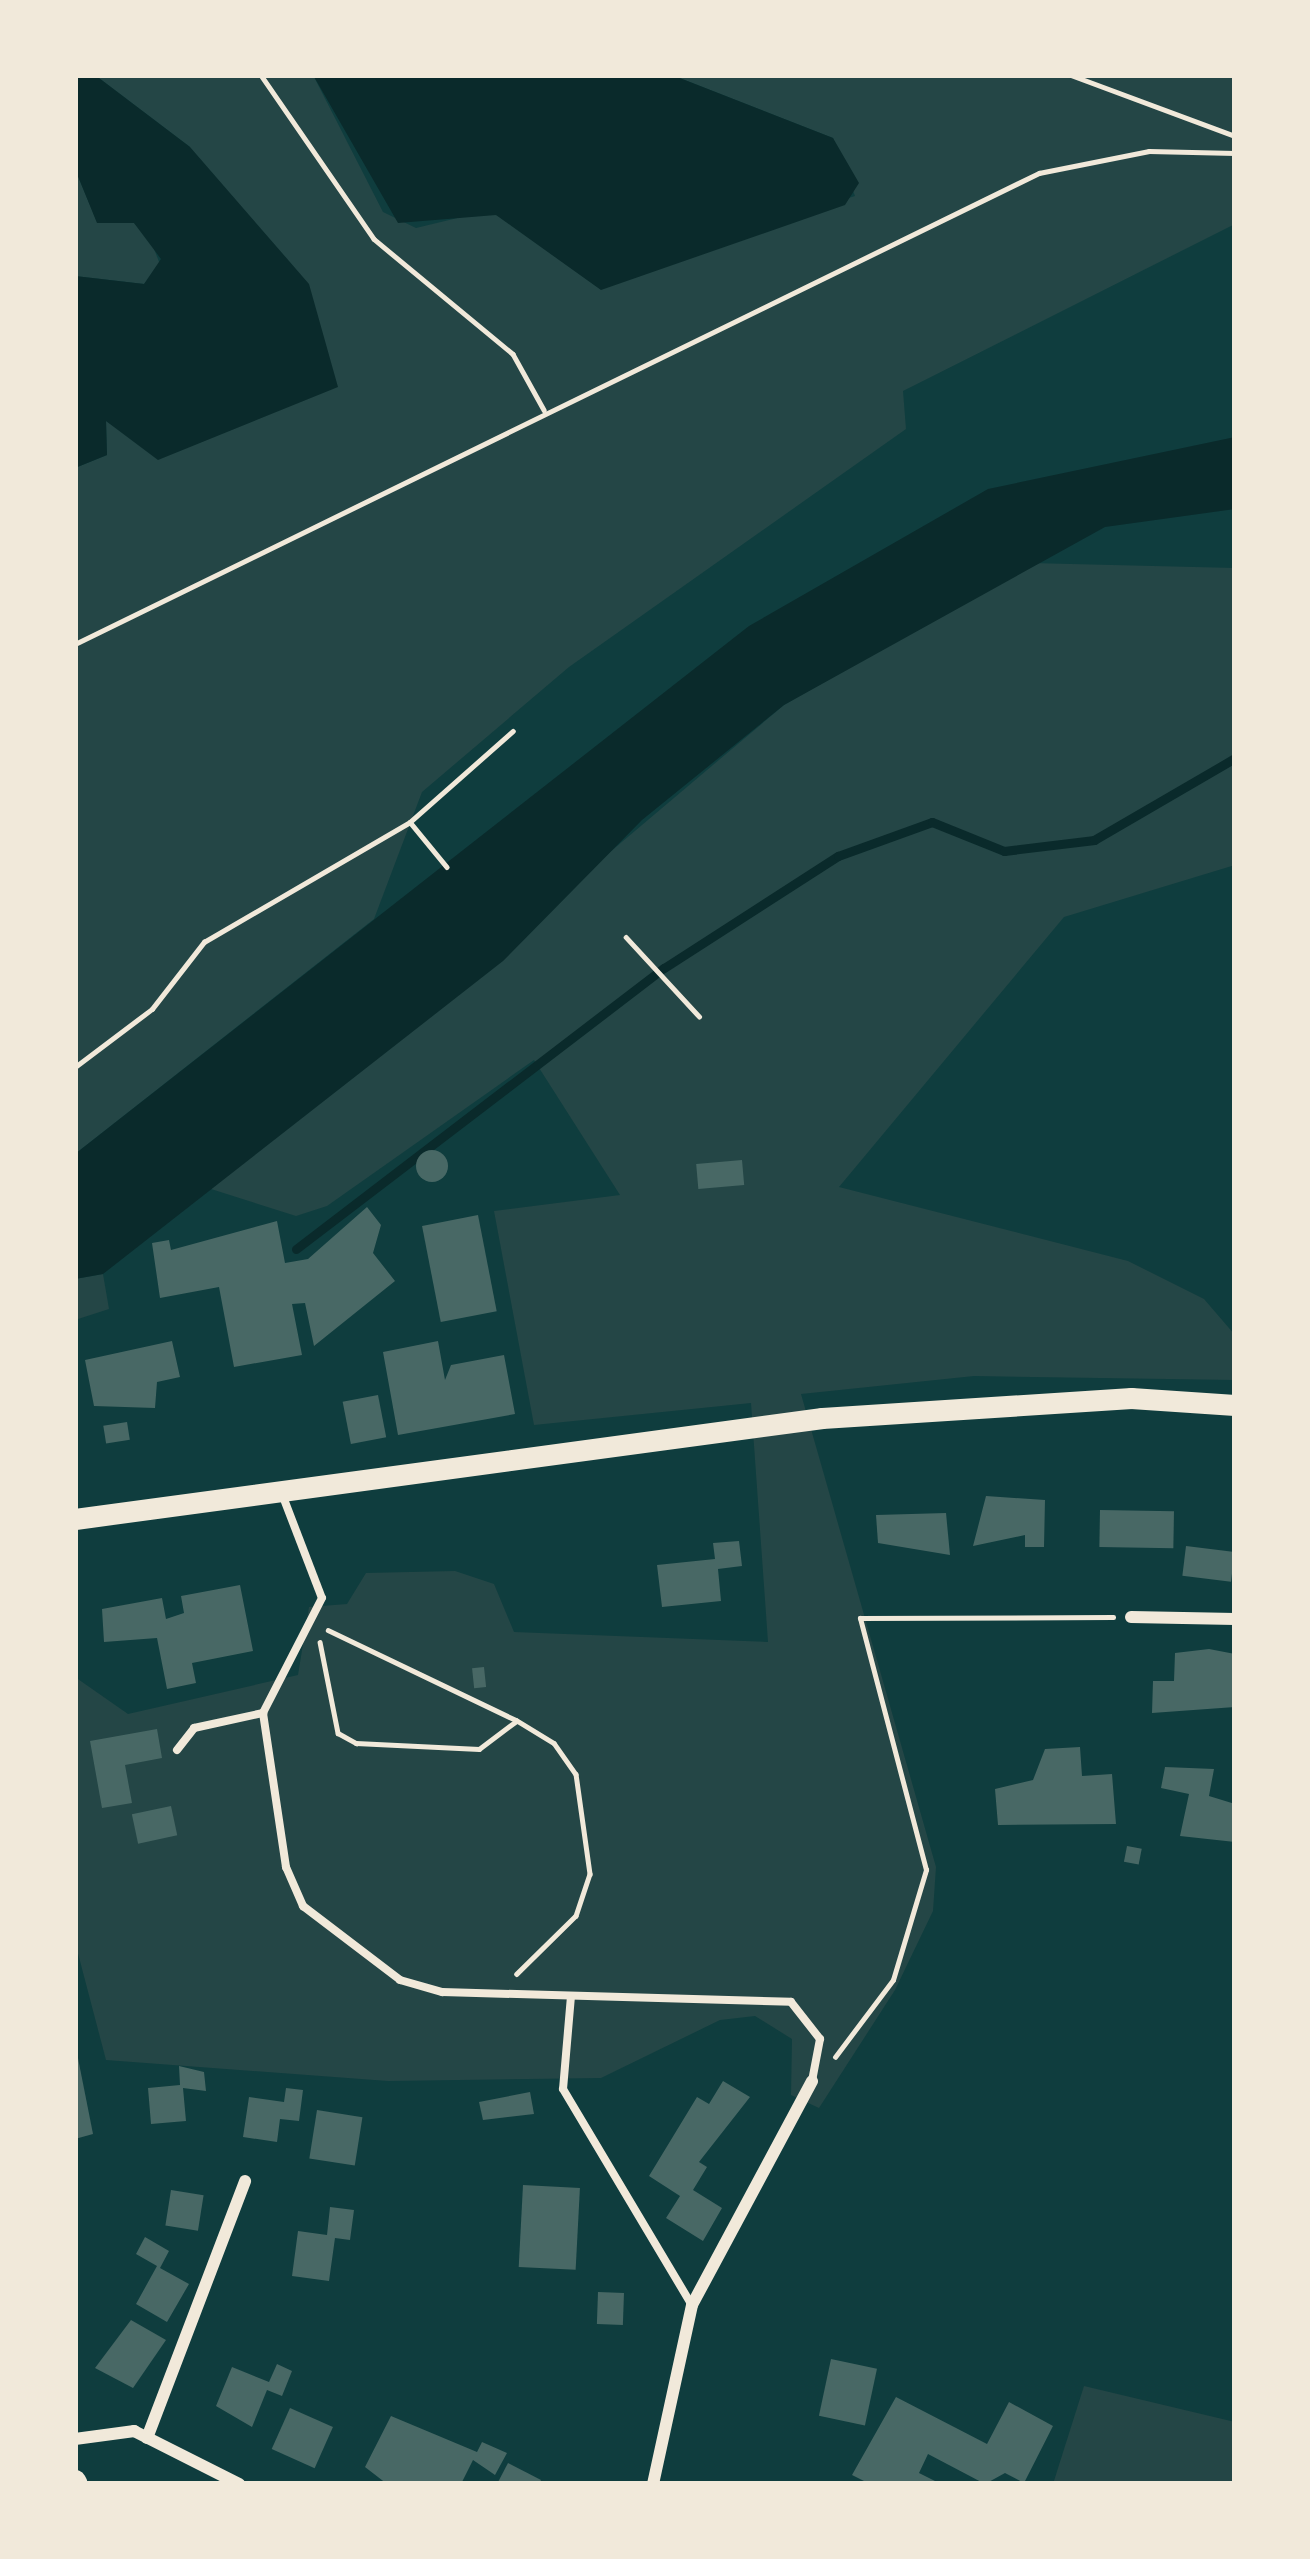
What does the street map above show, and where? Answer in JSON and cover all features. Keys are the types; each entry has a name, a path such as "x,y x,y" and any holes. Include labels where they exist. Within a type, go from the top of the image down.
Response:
{"main road":[{"path":"75,1519 974,1403 1235,1405"}],"street":[{"path":"1131,1617 1235,1619"},
{"path":"653,2484 692,2305 812,2081"},
{"path":"147,2438 213,2287 245,2181"},
{"path":"75,2439 119,2429 239,2484"}],"lane":[{"path":"281,1492 318,1575 316,1618 262,1713 286,1867 303,1906 400,1979 508,1996 791,2002 820,2039 812,2081"},
{"path":"177,1750 194,1728 262,1713"},
{"path":"571,1996 563,2090 692,2305"}],"path":[{"path":"261,75 374,239 513,354 544,410"},
{"path":"1071,75 1235,136"},
{"path":"75,644 544,410 1039,173 1149,151 1235,154"},
{"path":"75,1067 141,1019 204,942 410,822 513,730"},
{"path":"410,822 447,867"},
{"path":"626,937 699,1016"},
{"path":"812,2081 892,1980 926,1870 860,1618 1131,1617"},
{"path":"316,1618 338,1733 356,1743 479,1749 516,1720"},
{"path":"316,1618 342,1643 516,1720 554,1743 576,1774 590,1874 576,1916 508,1996"}],"shaded area":[{"path":"75,75 95,75 190,147 309,284 338,387 158,460 106,421 107,455 75,468 75,276 144,284 161,259 134,223 97,223 75,169"},
{"path":"95,75 313,75 383,212 416,228 474,214 754,228 855,196 833,138 672,75 1235,75 1235,224 903,391 906,429 569,667 422,792 374,919 75,1154 75,468 107,455 106,421 129,436 190,147"},
{"path":"313,75 672,75 833,138 859,183 845,205 601,290 496,215 398,223"},
{"path":"75,169 97,222 134,223 151,241 161,267 144,284 75,276"},
{"path":"1235,437 1235,509 1105,527 784,705 642,820 503,961 103,1274 75,1279 75,1154 749,626 988,489"},
{"path":"1030,563 1235,568 1235,865 1064,917 839,1187 1128,1261 1204,1299 1235,1335 1235,1380 974,1376 801,1394 936,1867 933,1911 895,1990 819,2108 791,2095 792,2039 755,2016 720,2020 601,2078 388,2081 106,2060 75,1942 75,1677 128,1714 298,1675 309,1607 347,1604 366,1573 455,1571 494,1584 514,1632 768,1642 751,1403 534,1425 494,1211 620,1195 534,1060 327,1206 296,1216 211,1189 784,705"},
{"path":"103,1274 109,1309 75,1320 75,1279"},
{"path":"1084,2386 1235,2422 1235,2484 1053,2484"}],"building":[{"path":"432,1150 443,1155 448,1166 443,1177 432,1182 421,1177 416,1166 421,1155"},
{"path":"742,1160 744,1185 698,1189 696,1164"},
{"path":"367,1207 381,1225 373,1253 395,1281 314,1346 305,1303 292,1304 302,1355 234,1367 219,1287 160,1298 152,1243 169,1240 171,1250 277,1221 285,1263 308,1259"},
{"path":"478,1215 497,1311 441,1322 422,1226"},
{"path":"172,1341 180,1377 157,1382 155,1408 94,1406 85,1360"},
{"path":"438,1341 445,1380 451,1365 504,1355 515,1414 398,1435 383,1352"},
{"path":"378,1395 386,1437 351,1444 343,1402"},
{"path":"127,1422 130,1440 106,1444 103,1426"},
{"path":"986,1496 1045,1500 1044,1547 1025,1547 1025,1535 973,1546"},
{"path":"1100,1510 1174,1511 1173,1548 1099,1547"},
{"path":"946,1513 950,1555 878,1543 876,1515"},
{"path":"739,1541 742,1566 718,1569 721,1601 662,1607 657,1565 715,1559 713,1543"},
{"path":"1186,1546 1235,1552 1231,1582 1182,1576"},
{"path":"240,1585 253,1651 192,1663 196,1683 167,1689 157,1638 104,1642 102,1609 162,1598 166,1619 184,1613 181,1596"},
{"path":"1209,1649 1235,1654 1235,1707 1152,1713 1153,1681 1174,1681 1175,1653"},
{"path":"484,1667 486,1687 474,1688 472,1668"},
{"path":"157,1729 162,1758 125,1765 132,1803 102,1808 90,1741"},
{"path":"1080,1747 1082,1776 1112,1774 1116,1824 998,1825 995,1789 1033,1780 1045,1749"},
{"path":"1165,1767 1214,1769 1209,1796 1235,1804 1235,1842 1180,1836 1189,1794 1161,1788"},
{"path":"171,1806 177,1835 138,1844 132,1814"},
{"path":"1127,1846 1142,1849 1139,1865 1124,1862"},
{"path":"75,2043 93,2134 75,2139"},
{"path":"179,2066 204,2072 206,2091 183,2088 186,2121 151,2124 148,2088 180,2085"},
{"path":"723,2081 750,2097 699,2162 707,2167 693,2190 722,2208 703,2241 666,2218 680,2196 649,2176 697,2097 709,2104"},
{"path":"286,2088 303,2090 299,2121 280,2119 277,2142 243,2137 249,2097 284,2102"},
{"path":"530,2092 534,2114 483,2120 479,2102"},
{"path":"317,2110 362,2117 355,2166 309,2158"},
{"path":"523,2185 580,2188 576,2270 519,2267"},
{"path":"171,2190 204,2195 198,2231 165,2226"},
{"path":"330,2207 354,2210 350,2240 335,2238 329,2281 292,2276 298,2231 327,2235"},
{"path":"145,2237 169,2251 160,2268 189,2284 167,2322 136,2304 157,2266 136,2254"},
{"path":"598,2292 624,2293 623,2325 597,2324"},
{"path":"131,2320 166,2340 133,2388 95,2368"},
{"path":"831,2359 877,2369 865,2426 819,2416"},
{"path":"277,2364 292,2371 282,2396 267,2390 252,2427 216,2406 232,2367 269,2382"},
{"path":"896,2397 987,2444 1009,2402 1053,2426 1024,2483 1005,2473 985,2484 928,2454 919,2473 941,2484 870,2484 852,2475"},
{"path":"290,2408 333,2427 315,2468 272,2449"},
{"path":"391,2416 477,2452 482,2442 507,2453 495,2475 473,2460 461,2484 387,2484 365,2467"},
{"path":"508,2463 541,2480 539,2484 497,2484"}],"waterway":[{"path":"296,1249 664,968 838,856 932,822 1004,851 1094,840 1235,758"}]}
